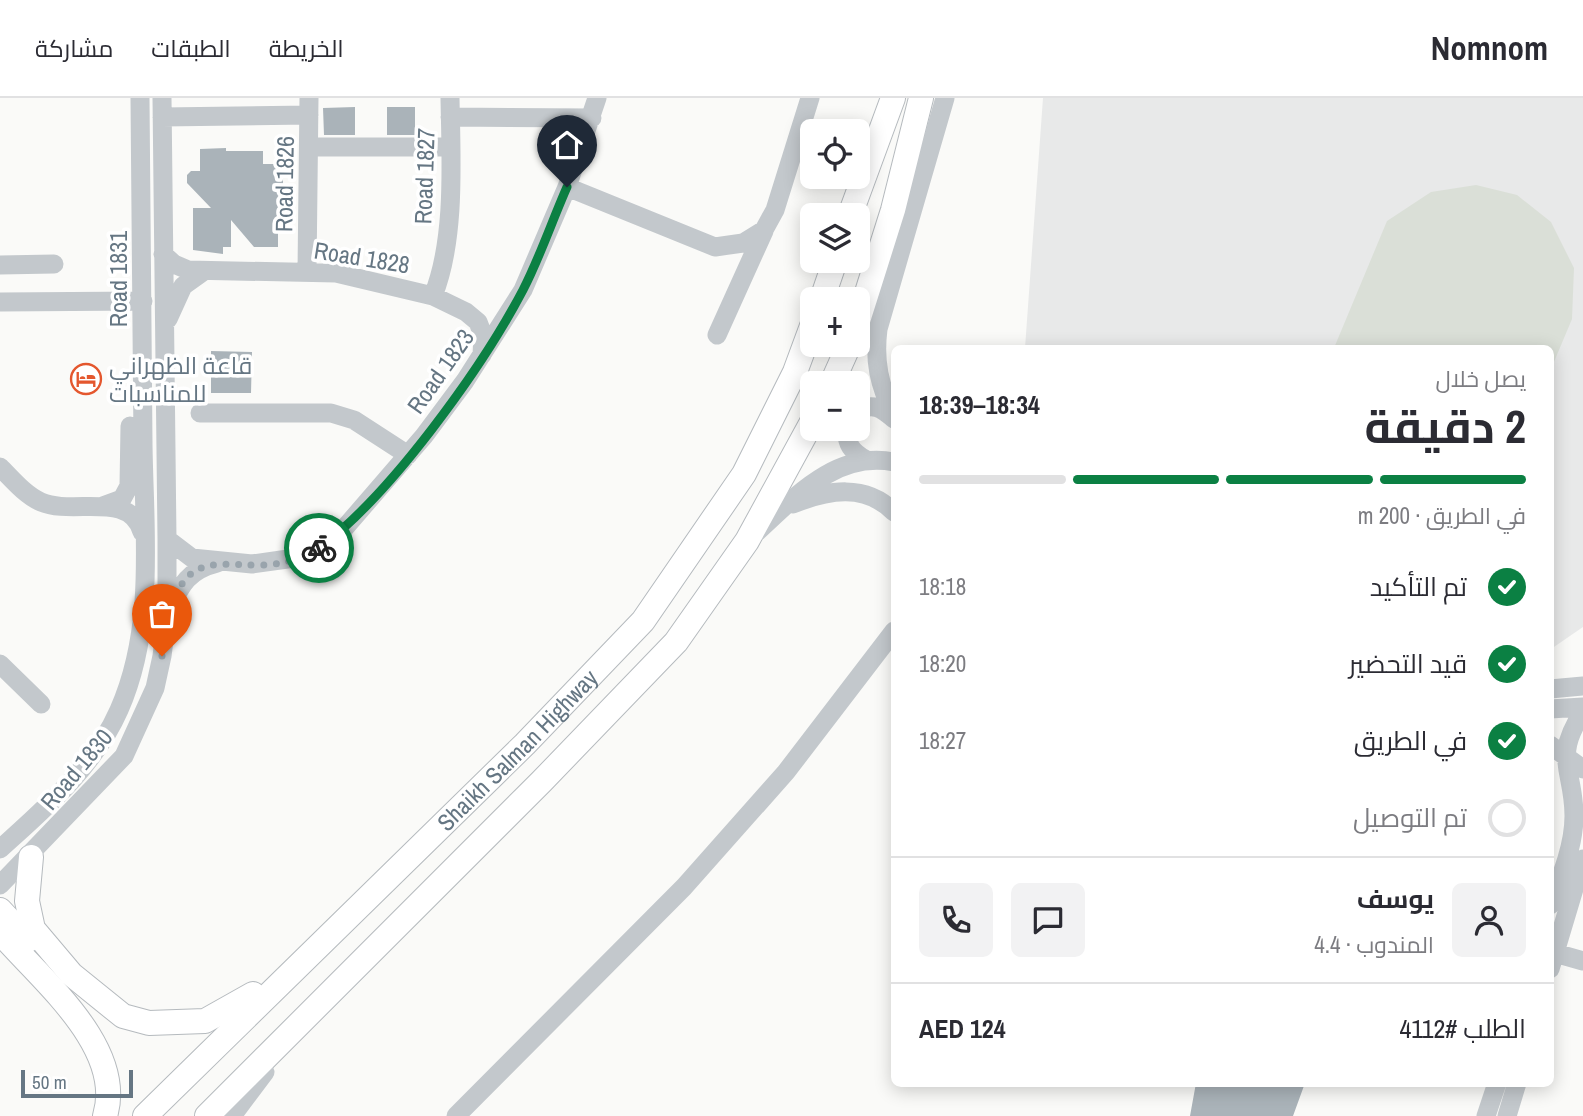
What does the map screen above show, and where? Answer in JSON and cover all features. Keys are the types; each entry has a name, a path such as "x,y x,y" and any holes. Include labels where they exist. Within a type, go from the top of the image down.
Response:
{"main road":[{"path":"852,203 877,98"},
{"path":"854,203 893,98"},
{"path":"868,287 910,147 921,98"},
{"path":"910,147 930,98"},
{"name":"Shaikh Salman Highway","path":"145,1116 468,799 643,621 744,474 801,357"},
{"name":"Shaikh Salman Highway","path":"207,1116 676,642 747,541 802,441"},
{"path":"0,910 65,977 123,1016 149,1023 205,1021 247,1000 445,812 468,799"},
{"path":"31,857 27,901 33,929 71,974 104,1003"},
{"path":"4,940 61,998 100,1054 108,1090 105,1116"}],"street":[{"name":"Road 1831","path":"140,98 145,543"},
{"name":"Road 1823","path":"167,539 192,558 218,563 252,564 289,560 316,550 342,531 408,456 482,355 523,290 567,187 597,98"},
{"path":"717,335 764,230 797,146 810,98"},
{"path":"891,408 878,376 875,352 878,329 945,98"},
{"path":"162,108 309,107"},
{"name":"Road 1826","path":"307,272 309,107"},
{"name":"Road 1831","path":"162,108 167,539"},
{"path":"450,108 592,118"},
{"name":"Road 1827","path":"433,296 443,271 450,108"},
{"path":"310,147 450,147"},
{"path":"567,187 715,247 743,243 764,230"},
{"name":"Road 1828","path":"163,254 181,268 204,271 307,272 363,277 433,296 466,312 488,314 510,310"},
{"path":"0,265 54,264"},
{"path":"164,329 183,286 204,271"},
{"path":"0,302 142,301"},
{"path":"466,312 481,328 482,355"},
{"path":"84,508 110,505 125,495 129,486 131,397 143,369"},
{"path":"870,405 880,407 891,414"},
{"path":"200,413 331,413 354,421 408,456"},
{"path":"848,441 855,453 865,459"},
{"path":"747,541 827,472 865,459 891,462"},
{"path":"0,467 40,502 84,508 121,508 130,512 139,523 145,543"},
{"path":"782,509 830,492 851,492 873,496 891,510"},
{"name":"Road 1830","path":"0,885 31,857 124,756 155,688 167,616 167,539"},
{"name":"Road 1830","path":"0,849 52,801 92,758 120,708 131,679 142,621 145,543"},
{"name":"Road 1823","path":"167,616 187,577 202,567 218,563"},
{"path":"456,1116 684,887 786,772 891,635"},
{"path":"0,664 41,704"},
{"path":"1554,690 1583,686"},
{"path":"1554,709 1583,709 1557,750"},
{"path":"1557,750 1583,769"},
{"path":"1554,894 1563,870 1574,818 1557,750"},
{"path":"1554,958 1583,859"},
{"path":"1554,961 1583,961"},
{"path":"232,1116 261,1076 286,1049 296,1028"},
{"path":"1486,1116 1496,1087"},
{"path":"1507,1116 1516,1087"}],"shaded area":[{"path":"1043,98 1583,98 1583,627 1554,647 1554,345 1025,345"},
{"path":"1476,185 1517,195 1551,222 1574,268 1572,319 1554,362 1554,345 1335,345 1387,221 1431,192"}],"building":[{"path":"355,107 355,135 324,135 323,108"},
{"path":"387,107 415,107 415,135 387,135"},
{"path":"226,148 226,151 263,151 263,164 283,164 283,193 293,192 293,215 278,215 278,247 254,247 231,220 231,247 223,247 223,254 193,250 193,208 211,208 187,183 187,175 191,171 200,171 200,149"},
{"path":"211,351 252,352 251,393 211,393"},
{"path":"1195,1087 1304,1087 1293,1116 1190,1116"}],"way so far":[{"path":"162,656 167,616 182,584 194,571 218,563 252,564 289,560 319,548"}],"place":[{"name":"قاعة الظهراني للمناسبات","path":"86,379"}],"route":[{"path":"319,548 342,531 382,488 465,381 523,290 567,187"}]}
